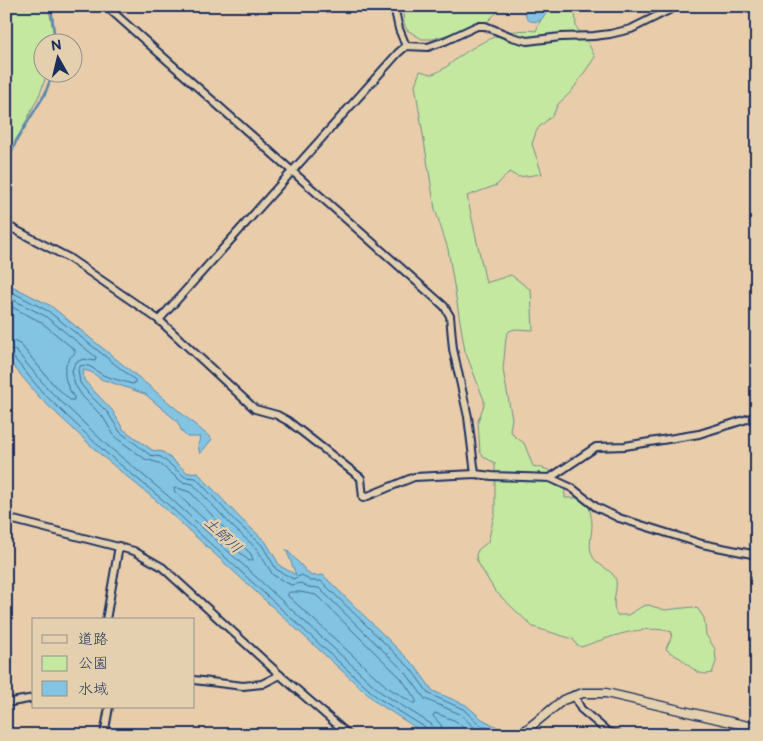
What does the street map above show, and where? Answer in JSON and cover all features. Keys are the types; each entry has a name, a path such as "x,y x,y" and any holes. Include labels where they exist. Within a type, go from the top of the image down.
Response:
{"street":[{"path":"106,6 444,306 450,316 454,349 468,417 475,474"},
{"path":"394,6 399,29 406,46"},
{"path":"159,320 406,46 428,47 478,26 485,26 527,41 561,36 610,34 631,28 677,6"},
{"path":"6,225 69,258 159,320 255,409 277,415 351,468 361,478 363,498 414,476 475,474 550,478 572,488 596,506 619,518 702,544 757,555"},
{"path":"550,478 596,447 625,446 699,434 757,416"},
{"path":"6,518 119,546 134,551 162,567 280,676 349,735"},
{"path":"106,618 119,546"},
{"path":"195,680 243,686 262,684 280,676"},
{"path":"520,735 563,700 583,693 606,693 748,726 757,726"},
{"path":"574,695 581,709 608,732 619,735"},
{"path":"6,703 32,698"},
{"path":"104,735 109,708"}],"green space":[{"path":"6,6 48,6 54,32 32,32 32,82 44,82 6,163"},
{"path":"403,6 503,6 486,23 433,39 422,39 407,30 404,24"},
{"path":"552,6 583,6 575,11 576,27 587,41 595,57 571,92 558,104 553,115 536,132 532,144 542,174 518,177 509,172 497,185 467,196 486,283 511,275 531,290 533,330 515,329 509,331 506,337 503,370 512,419 510,430 514,436 524,443 533,466 550,471 558,476 563,484 565,498 583,498 588,501 592,521 590,544 592,555 597,562 612,573 616,580 614,606 617,615 628,615 648,605 665,610 693,607 698,609 704,618 706,635 715,649 716,662 712,673 698,672 666,649 672,632 649,629 638,630 581,647 573,639 533,627 495,591 477,561 476,555 478,550 488,542 495,512 495,463 484,457 480,452 478,421 484,400 465,351 448,249 435,209 415,85 420,71 432,74 439,71 468,51 496,36 516,31 536,31 542,17"}],"water":[{"path":"524,6 552,6 540,21 529,21 525,14"},
{"name":"土師川","path":"6,283 51,306 212,439 200,454 198,446 200,437 187,437 182,432 177,421 145,394 101,379 91,372 83,370 84,380 112,410 123,429 152,450 163,452 188,473 197,472 240,518 266,542 280,566 296,575 286,549 311,576 323,575 415,666 433,691 466,705 482,719 513,735 427,735 376,702 159,503 101,455 39,397 6,357"}],"waterway":[{"path":"51,6 54,32"},
{"path":"6,169 16,141 45,94 49,82"}]}
